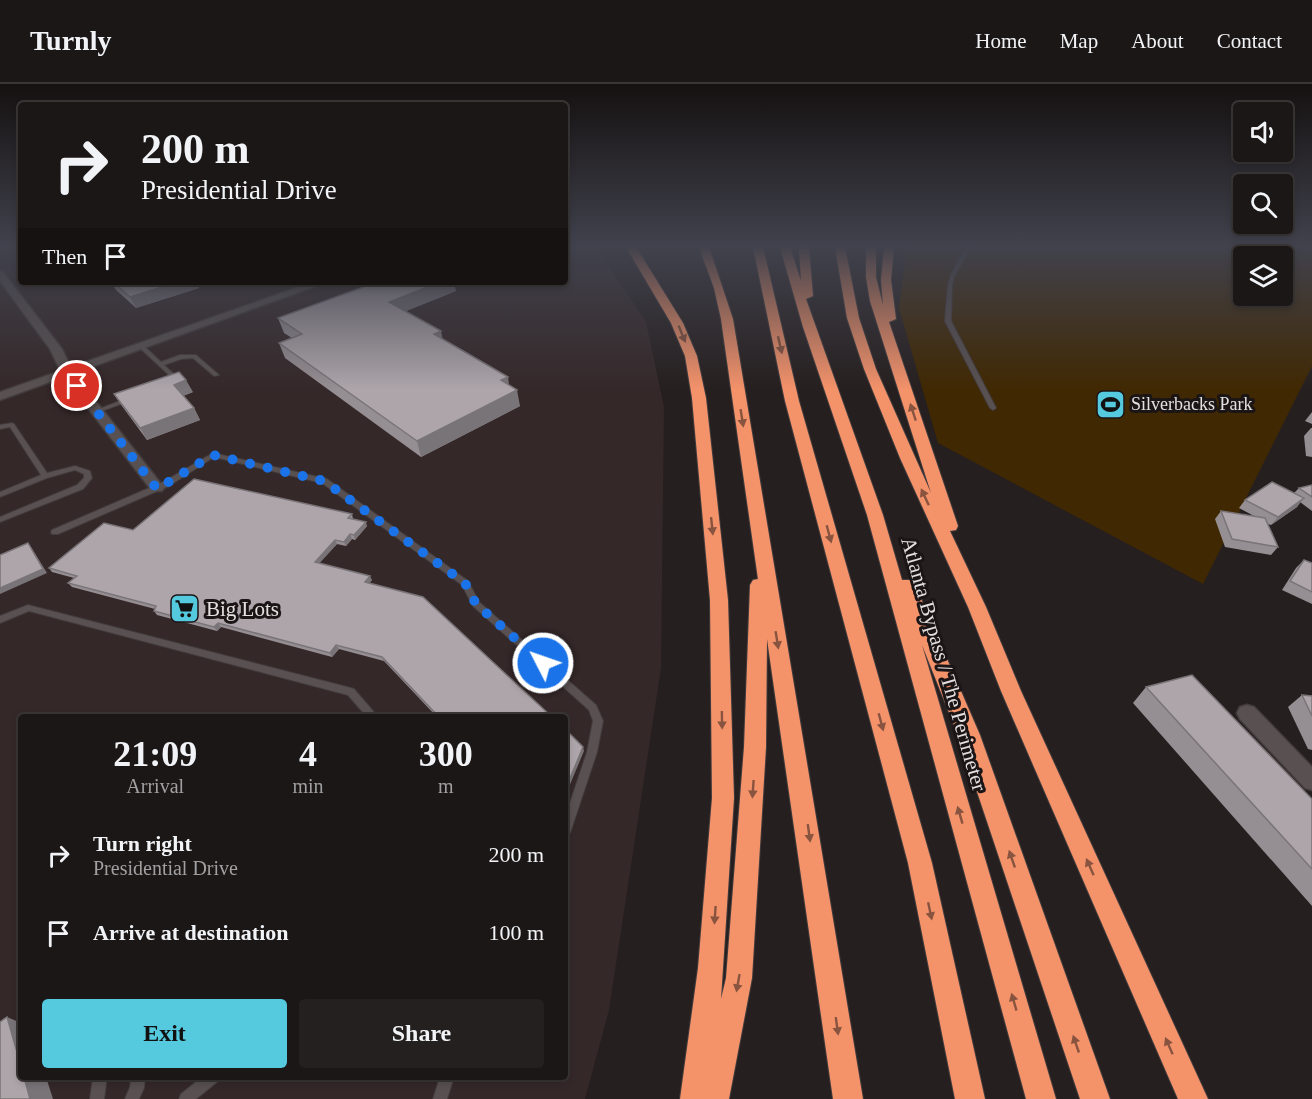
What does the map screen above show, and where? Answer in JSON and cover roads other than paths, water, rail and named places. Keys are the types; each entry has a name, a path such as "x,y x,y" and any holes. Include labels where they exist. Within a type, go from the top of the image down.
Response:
{"highway":[{"path":"660,294 677,323 691,356 699,398 719,600 723,798 711,968 695,1099"},
{"path":"715,294 727,319"},
{"path":"721,294 727,319 806,812 848,1099"},
{"path":"768,294 792,401 920,863 970,1099"},
{"name":"Atlanta Bypass / The Perimeter","path":"799,294 875,515 1041,1099"},
{"path":"807,294 809,327"},
{"path":"848,294 853,318 870,369 907,458 976,607 1011,691 1193,1099"},
{"path":"875,294 976,607"},
{"path":"887,294 893,351"},
{"path":"875,515 969,735 1095,1099"},
{"path":"714,1099 740,978 755,747 761,541"}],"street":[{"path":"15,294 56,349 67,373 157,489"},
{"path":"0,396 287,294"},
{"path":"1247,713 1312,781"}],"lane":[{"path":"949,294 948,321 993,408"},
{"path":"142,346 174,376 173,381 161,388"},
{"path":"160,364 180,357 194,356 216,375"},
{"path":"97,411 140,396"},
{"path":"0,427 12,425 45,476"},
{"path":"55,532 157,489 213,455 324,481 465,583 476,604 593,708 598,721 592,752 568,823"},
{"path":"0,495 45,476 75,468 88,473 88,478 80,487 0,520"},
{"path":"0,620 28,608 351,692 370,714"},
{"path":"97,1099 100,1080"},
{"path":"132,1099 138,1080"},
{"path":"186,1099 208,1080"},
{"path":"440,1099 446,1080"}],"place":[{"name":"Silverbacks Park","path":"1110,404"},
{"name":"Big Lots","path":"185,609"}]}
